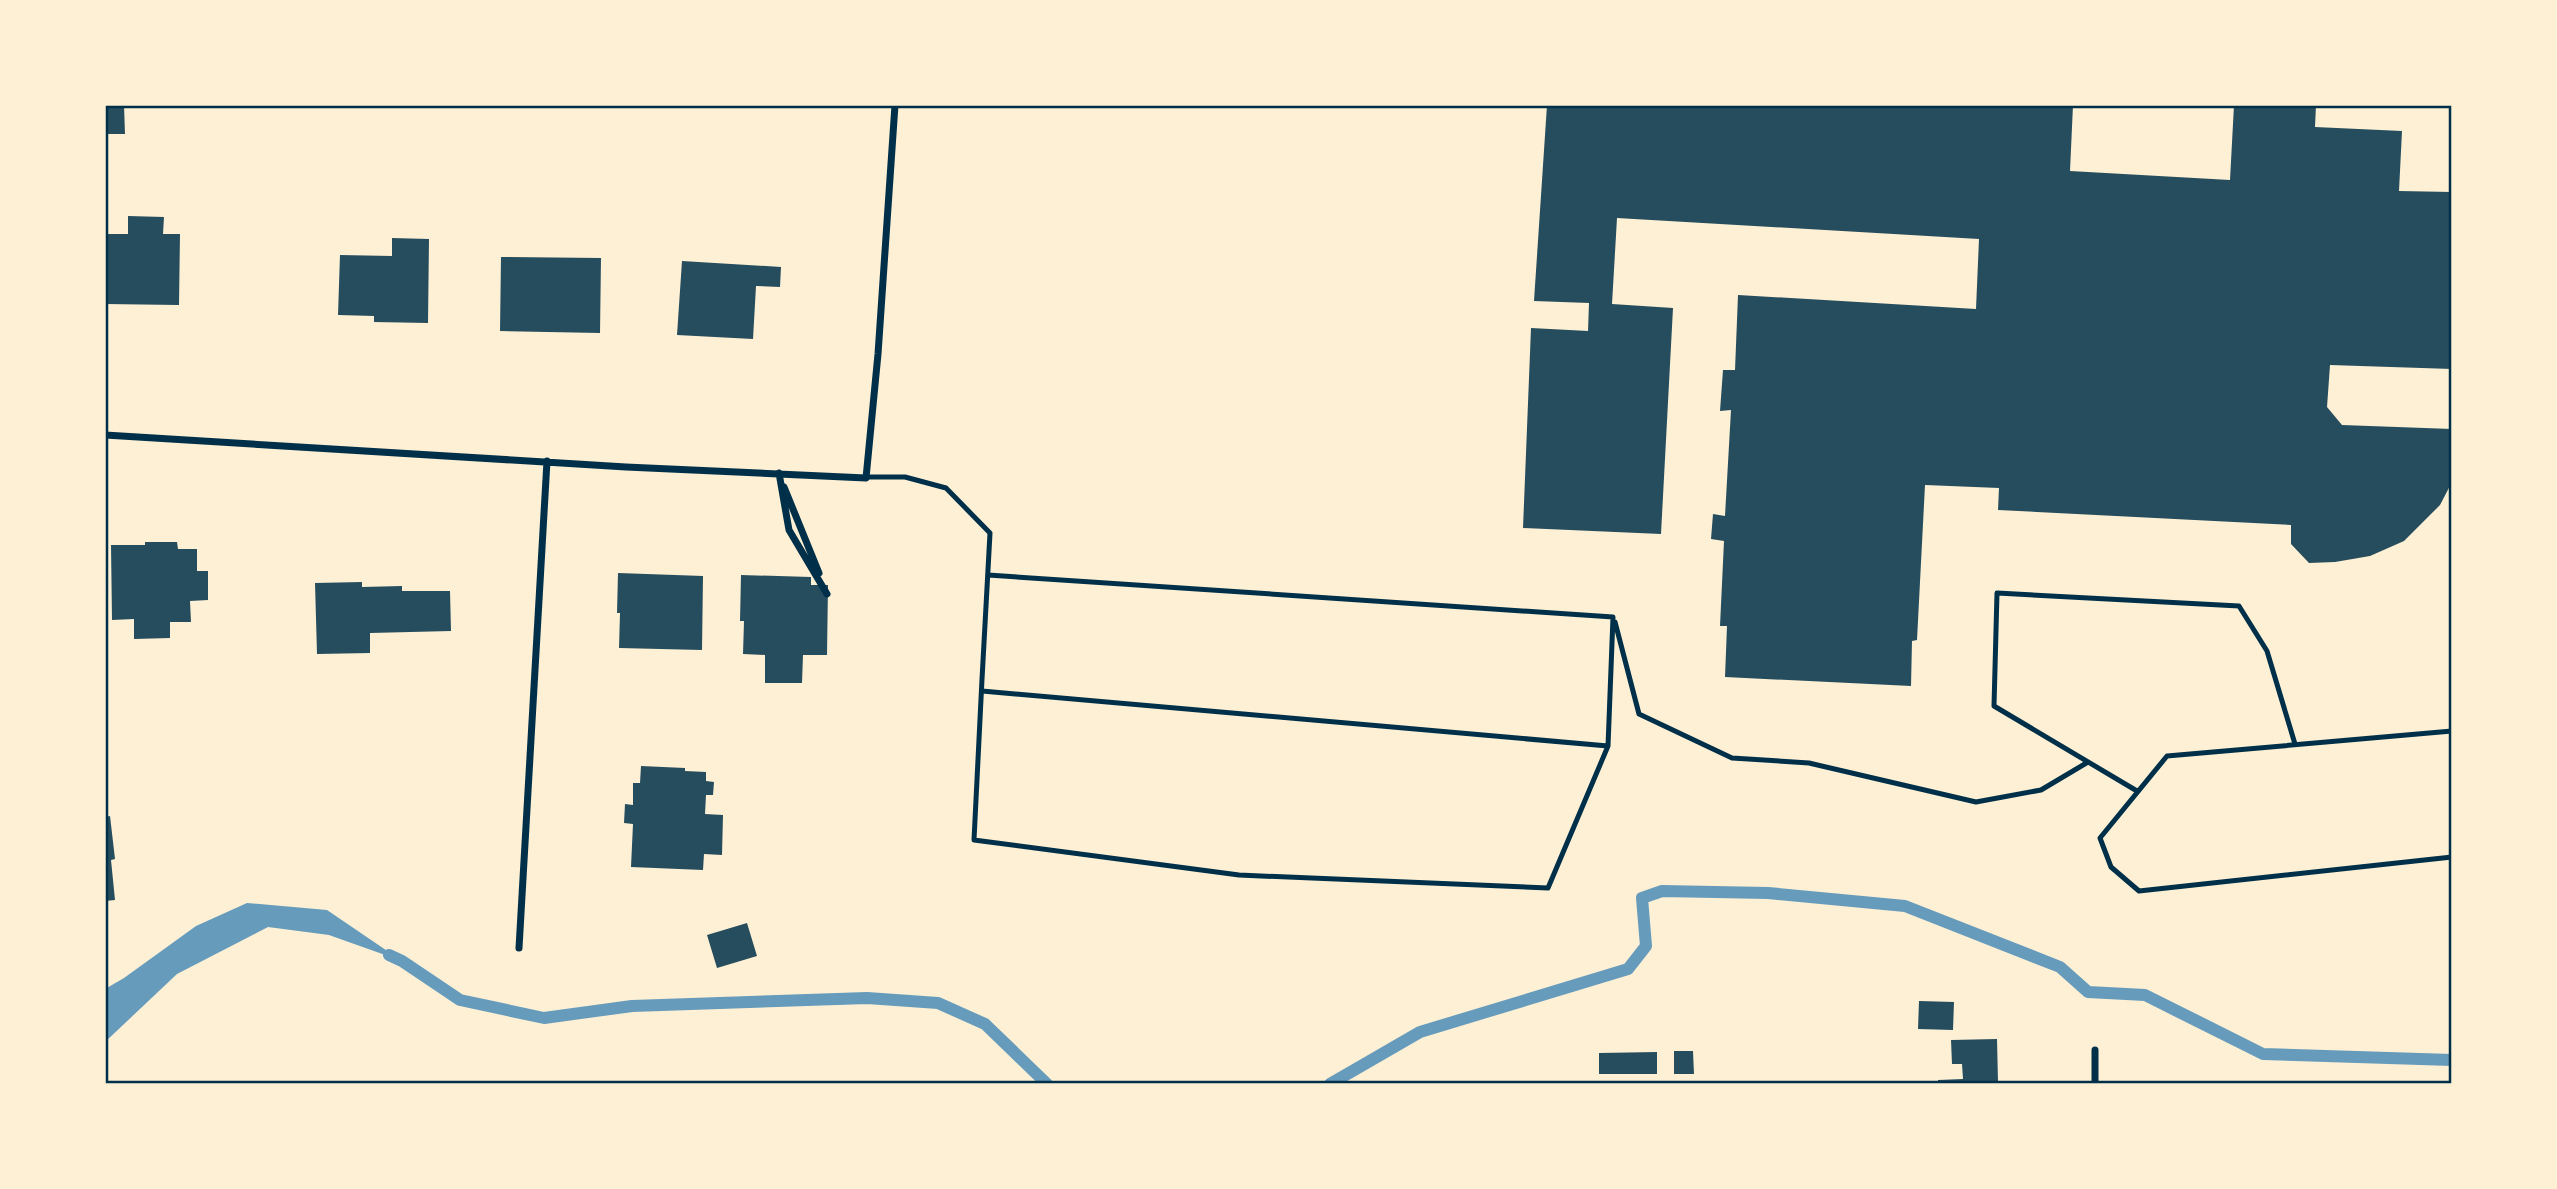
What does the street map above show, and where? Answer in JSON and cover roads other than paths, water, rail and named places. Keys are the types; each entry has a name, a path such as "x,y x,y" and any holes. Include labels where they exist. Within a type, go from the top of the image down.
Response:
{"street":[{"path":"105,435 626,467 866,477 878,354 895,105"},
{"path":"519,947 547,461"},
{"path":"779,473 827,594 789,530 779,473"},
{"path":"2095,1050 2095,1084"}],"lane":[{"path":"866,477 905,477 946,488 990,533 974,840 1239,875 1548,888 1608,746 1613,617"},
{"path":"988,575 1613,617"},
{"path":"2137,791 1994,706 1997,593 2239,606 2267,651 2295,744"},
{"path":"1613,617 1639,715 1732,758 1809,763 1976,802 2040,790 2088,762"},
{"path":"982,691 1608,746"},
{"path":"2452,731 2167,756 2100,838 2111,867 2139,891 2452,857"}],"water":[{"path":"247,903 327,910 402,961 329,935 268,927 177,974 105,1042 105,989 196,926"}],"waterway":[{"path":"1330,1084 1420,1032 1628,969 1646,946 1642,898 1662,891 1768,893 1905,906 2060,967 2088,992 2145,995 2263,1054 2452,1060"},
{"path":"389,955 460,1000 544,1018 632,1006 867,998 938,1003 985,1024 1047,1084"}]}
